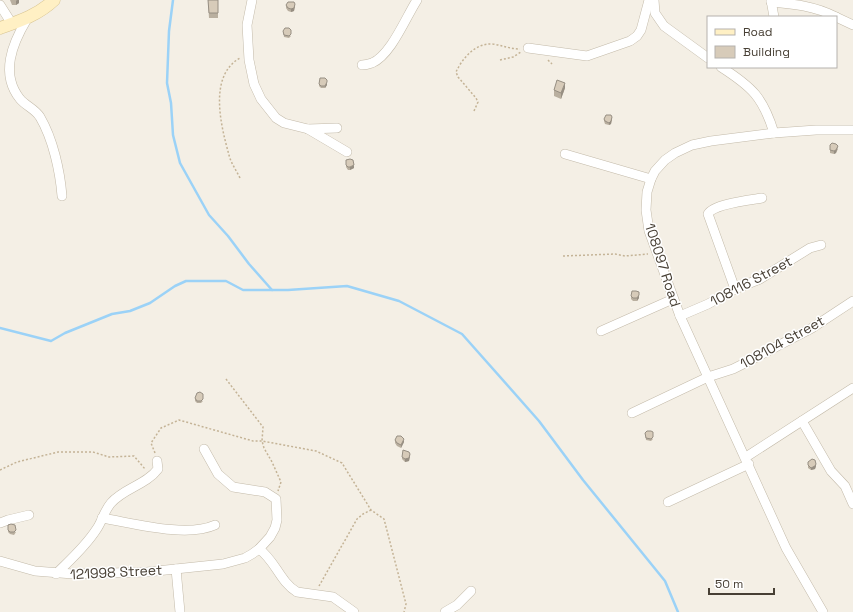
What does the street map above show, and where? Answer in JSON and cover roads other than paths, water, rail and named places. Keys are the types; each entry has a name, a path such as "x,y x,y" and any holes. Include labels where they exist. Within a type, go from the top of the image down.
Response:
{"street":[{"path":"0,28 40,12 54,0"},
{"path":"252,0 247,25 249,53 254,84 258,94 276,118 284,123 308,129 337,128"},
{"path":"362,66 372,63 384,53 396,38 417,0"},
{"path":"528,48 587,56 630,41 637,36 641,30 649,0"},
{"path":"654,0 655,13 664,26 707,57"},
{"path":"774,16 771,1 811,7 834,16"},
{"path":"0,5 12,24"},
{"path":"837,17 853,25"},
{"path":"27,18 12,47 7,64 8,76 13,91 35,112 44,125 59,170 62,196"},
{"path":"723,68 747,84 757,95 765,108 774,133"},
{"path":"308,129 347,152"},
{"name":"108097 Road","path":"823,612 786,548 680,316 649,231 646,210 647,192 655,171 665,160 675,153 692,145 711,141 774,133 816,130 853,130"},
{"path":"564,154 651,179"},
{"path":"735,289 708,214 710,210 718,206 762,198"},
{"name":"108116 Street","path":"680,316 708,304 735,289 760,279 810,248 821,245"},
{"path":"602,331 673,299"},
{"name":"108104 Street","path":"632,413 708,377 733,369 791,340 853,301"},
{"path":"668,502 747,460 802,421 853,389"},
{"path":"802,421 831,471 845,486 853,504"},
{"name":"121998 Street","path":"0,561 35,571 56,574 147,572 223,564 245,558 259,549 270,537 275,528 276,499 265,492 233,487 218,474 204,450"},
{"name":"121998 Street","path":"56,574 78,552 96,530 110,504 116,498 151,477 158,469 157,461"},
{"path":"0,523 29,515"},
{"path":"102,518 161,529 198,530 207,529 215,525"},
{"path":"259,549 266,554 280,574 294,590 298,592 333,596 354,612"},
{"name":"121998 Street","path":"176,569 180,612"},
{"path":"445,612 458,605 471,591"}],"waterway":[{"path":"173,0 169,31 167,83 171,103 173,135 180,163 209,215 272,290"},
{"path":"0,328 51,341 65,333 112,314 130,311 150,303 175,286 186,281 226,281 243,290 288,290 347,286 399,301 462,334 539,421 583,480 665,581 678,612"}]}
